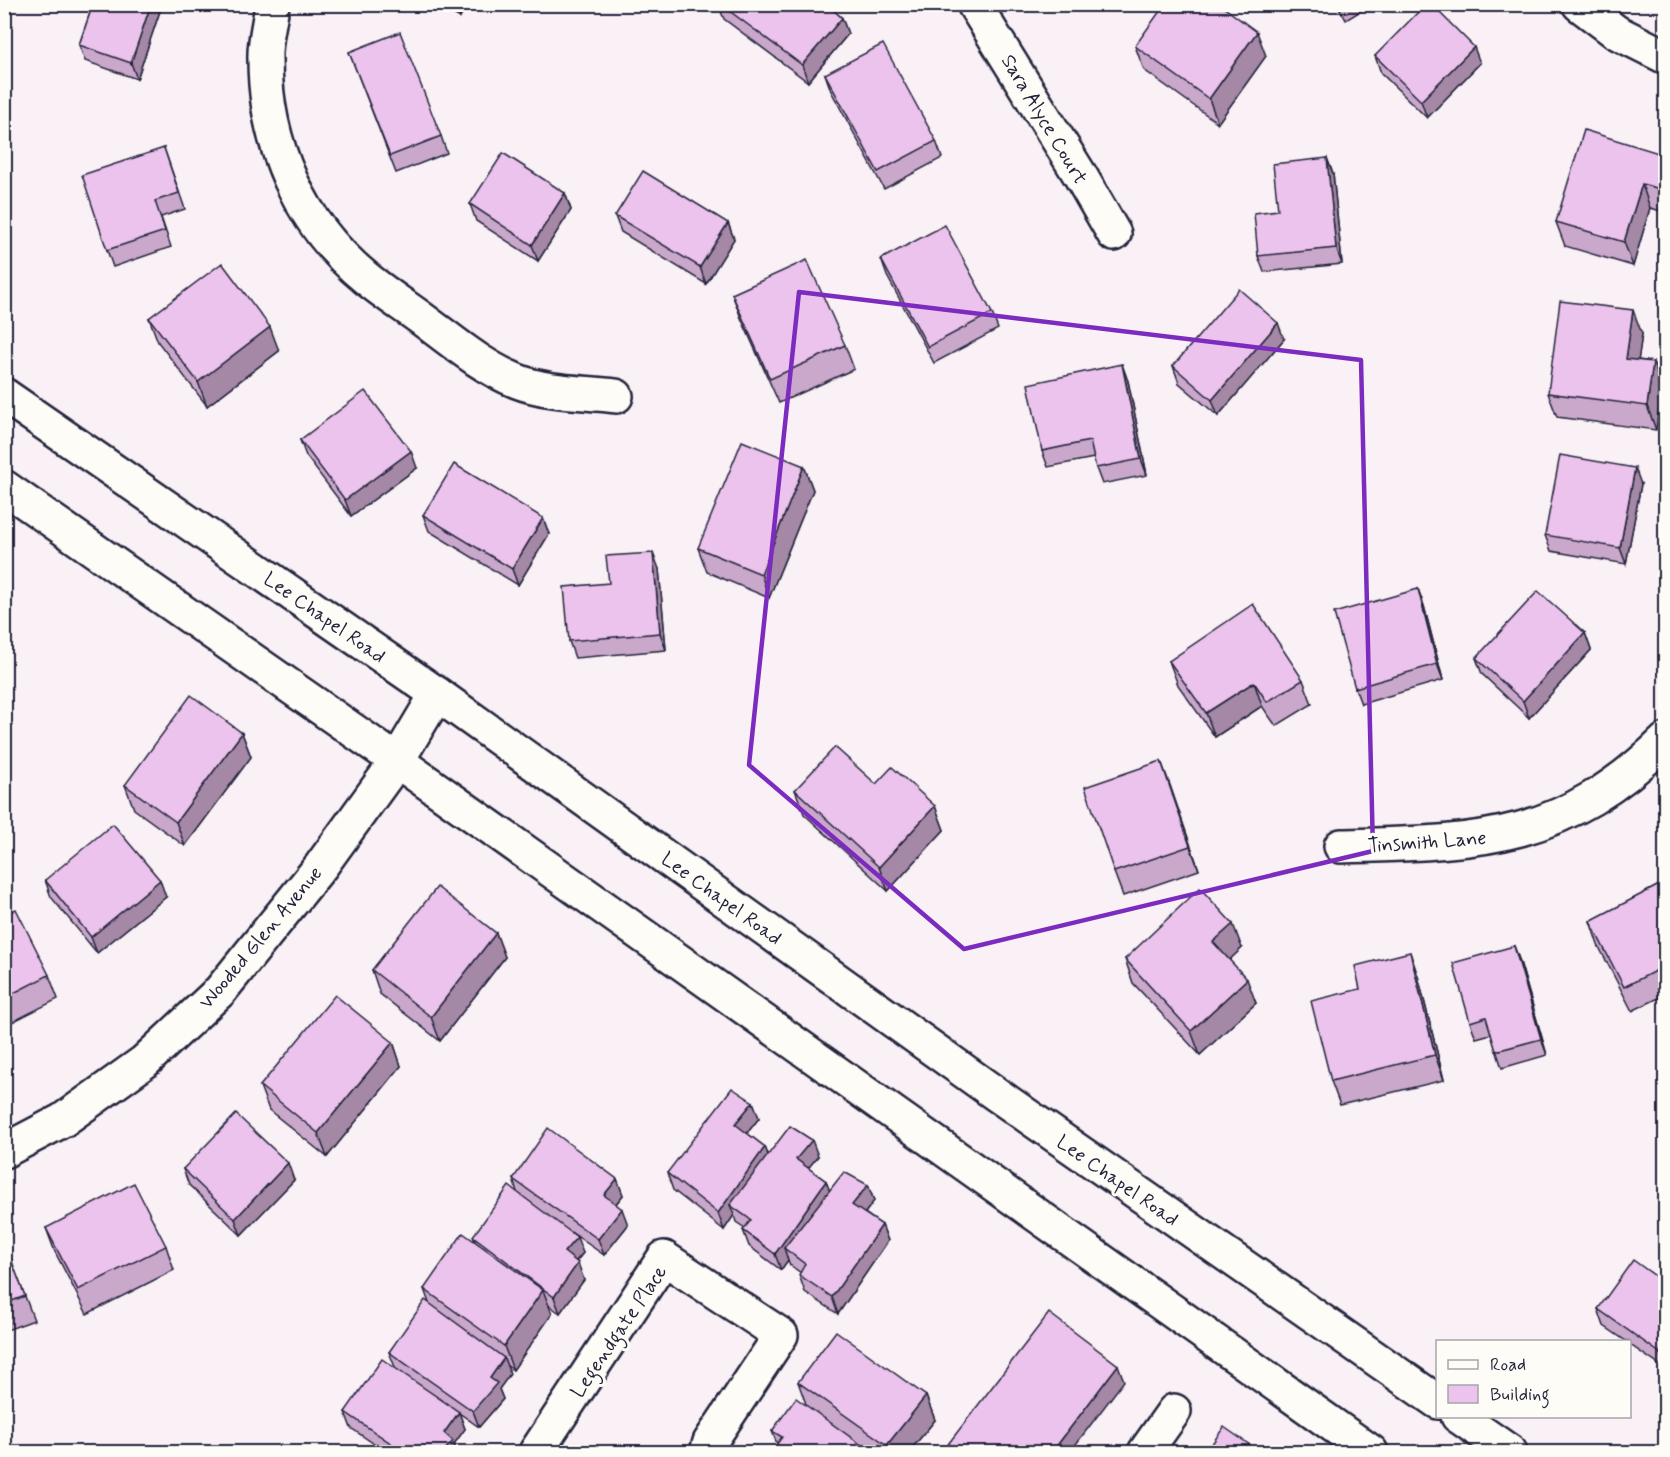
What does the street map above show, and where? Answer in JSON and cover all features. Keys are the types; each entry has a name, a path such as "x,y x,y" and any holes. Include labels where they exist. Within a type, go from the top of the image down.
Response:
{"main road":[{"path":"272,4 264,56 267,104 277,151 300,200 327,240 365,278 481,362 517,381 546,388 616,396"},
{"name":"Sara Alyce Court","path":"974,4 1080,174 1114,234"},
{"path":"1579,4 1616,32 1665,57"},
{"name":"Lee Chapel Road","path":"4,395 436,694 996,1094 1436,1401"},
{"path":"4,487 397,761 1371,1452"},
{"name":"Wooded Glen Avenue","path":"4,1151 63,1120 144,1062 220,992 321,866 397,761 436,694"},
{"name":"Tinsmith Lane","path":"1341,846 1449,843 1516,832 1554,818 1596,796 1640,765 1665,740"},
{"name":"Legendgate Place","path":"536,1452 664,1258 780,1335 710,1442 706,1452"},
{"path":"1145,1452 1174,1411"},
{"path":"1461,1418 1510,1452"}],"highlighted area":[{"path":"799,292 1361,360 1373,851 964,949 749,765"}],"building":[{"path":"93,4 151,4 131,63 79,45"},
{"path":"720,4 827,4 842,18 802,65"},
{"path":"1165,4 1219,4 1257,32 1209,99 1135,46"},
{"path":"1426,4 1431,4 1474,47 1421,101 1375,56"},
{"path":"400,32 441,136 390,156 349,52"},
{"path":"883,44 936,141 878,172 825,74"},
{"path":"1584,130 1665,155 1665,170 1660,189 1642,184 1624,242 1556,222"},
{"path":"164,148 179,193 155,201 165,231 107,250 82,175"},
{"path":"503,153 565,193 532,245 470,204"},
{"path":"1327,158 1336,248 1258,256 1254,213 1278,210 1273,164"},
{"path":"643,171 728,223 700,267 615,216"},
{"path":"945,225 992,313 928,347 881,259"},
{"path":"807,260 845,345 770,379 732,294"},
{"path":"222,263 270,327 198,382 149,318"},
{"path":"1239,289 1278,323 1212,400 1173,366"},
{"path":"1560,301 1633,310 1626,359 1653,362 1647,406 1548,393"},
{"path":"1122,364 1141,459 1096,468 1090,441 1042,451 1028,384"},
{"path":"365,391 411,451 345,500 300,440"},
{"path":"742,441 804,466 761,574 698,548"},
{"path":"1560,455 1635,468 1620,548 1545,535"},
{"path":"454,464 543,518 512,569 423,515"},
{"path":"653,553 660,633 569,641 564,587 609,583 606,556"},
{"path":"1418,589 1437,664 1355,688 1334,613"},
{"path":"1538,591 1585,633 1523,701 1476,658"},
{"path":"1253,604 1303,680 1267,702 1254,682 1206,713 1169,661"},
{"path":"191,695 242,733 176,822 125,785"},
{"path":"835,747 876,784 892,767 935,806 879,867 795,790"},
{"path":"1161,761 1190,846 1114,872 1085,787"},
{"path":"113,824 160,880 91,937 45,880"},
{"path":"1665,882 1665,966 1624,987 1590,921"},
{"path":"437,887 496,933 431,1017 372,970"},
{"path":"1200,888 1233,924 1213,942 1247,979 1191,1031 1125,959"},
{"path":"16,909 49,975 4,998 4,915"},
{"path":"1514,946 1541,1039 1496,1051 1486,1017 1470,1022 1453,963"},
{"path":"1410,952 1435,1055 1331,1081 1311,1001 1360,989 1355,966"},
{"path":"335,995 393,1042 318,1133 260,1086"},
{"path":"732,1088 753,1102 735,1124 765,1147 718,1213 667,1173"},
{"path":"236,1114 288,1163 235,1219 183,1169"},
{"path":"790,1126 812,1140 796,1159 826,1181 775,1254 743,1230 751,1220 730,1205"},
{"path":"548,1128 617,1179 604,1195 622,1209 598,1239 513,1179"},
{"path":"844,1172 868,1185 852,1205 882,1225 832,1297 799,1275 805,1264 784,1248"},
{"path":"134,1183 166,1246 78,1290 46,1228"},
{"path":"509,1186 577,1237 564,1252 578,1263 554,1297 473,1236"},
{"path":"463,1233 543,1290 504,1346 424,1289"},
{"path":"4,1241 25,1296 4,1304"},
{"path":"1633,1260 1665,1283 1665,1345 1660,1353 1598,1309"},
{"path":"425,1300 504,1358 490,1378 497,1383 473,1411 389,1352"},
{"path":"1049,1313 1118,1365 1052,1452 942,1452"},
{"path":"836,1331 926,1396 887,1445 798,1382"},
{"path":"382,1359 459,1412 444,1433 453,1441 443,1452 404,1452 345,1412"},
{"path":"796,1398 867,1449 865,1452 771,1452 782,1437 772,1431"},
{"path":"1224,1427 1260,1452 1206,1452"}]}
